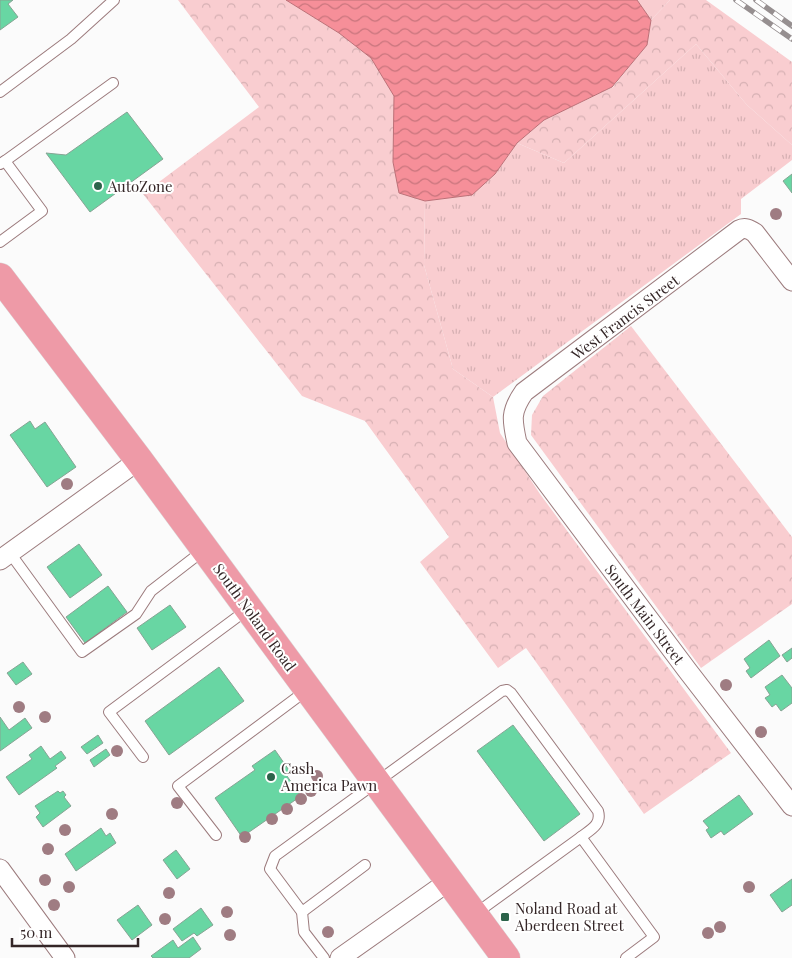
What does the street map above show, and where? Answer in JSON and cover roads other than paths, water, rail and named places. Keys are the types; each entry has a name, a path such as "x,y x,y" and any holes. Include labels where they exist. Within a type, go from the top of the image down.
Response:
{"main road":[{"name":"South Noland Road","path":"0,277 139,460 506,958"}],"street":[{"name":"West Francis Street","path":"513,416 516,404 524,392 656,294 738,230 743,228 755,232 792,281"},
{"name":"South Main Street","path":"513,416 517,443 687,670 792,806"},
{"path":"5,557 139,460"},
{"path":"0,869 65,958"},
{"path":"340,958 449,881"}],"lane":[{"path":"0,92 70,39 114,0"},
{"path":"0,242 42,212 2,163 113,83"},
{"path":"5,557 82,652 136,614 152,591 205,549"},
{"path":"143,757 109,712 249,609"},
{"path":"216,835 178,786 308,689"},
{"path":"324,958 304,932 302,912 270,869 275,856 502,691 507,690 598,811 600,820 597,825 581,837 474,914"},
{"path":"581,837 654,937 626,958"},
{"path":"302,912 365,865"}],"water":[{"path":"286,0 637,0 651,20 647,45 612,87 544,120 517,143 495,174 472,195 425,201 399,193 393,162 394,96 371,58 339,33"}],"railway":[{"path":"736,0 792,39"},
{"path":"756,0 792,26"}],"place":[{"name":"AutoZone","path":"98,186"},
{"name":"Cash America Pawn","path":"271,777"},
{"name":"Noland Road at Aberdeen Street","path":"505,917"}]}
